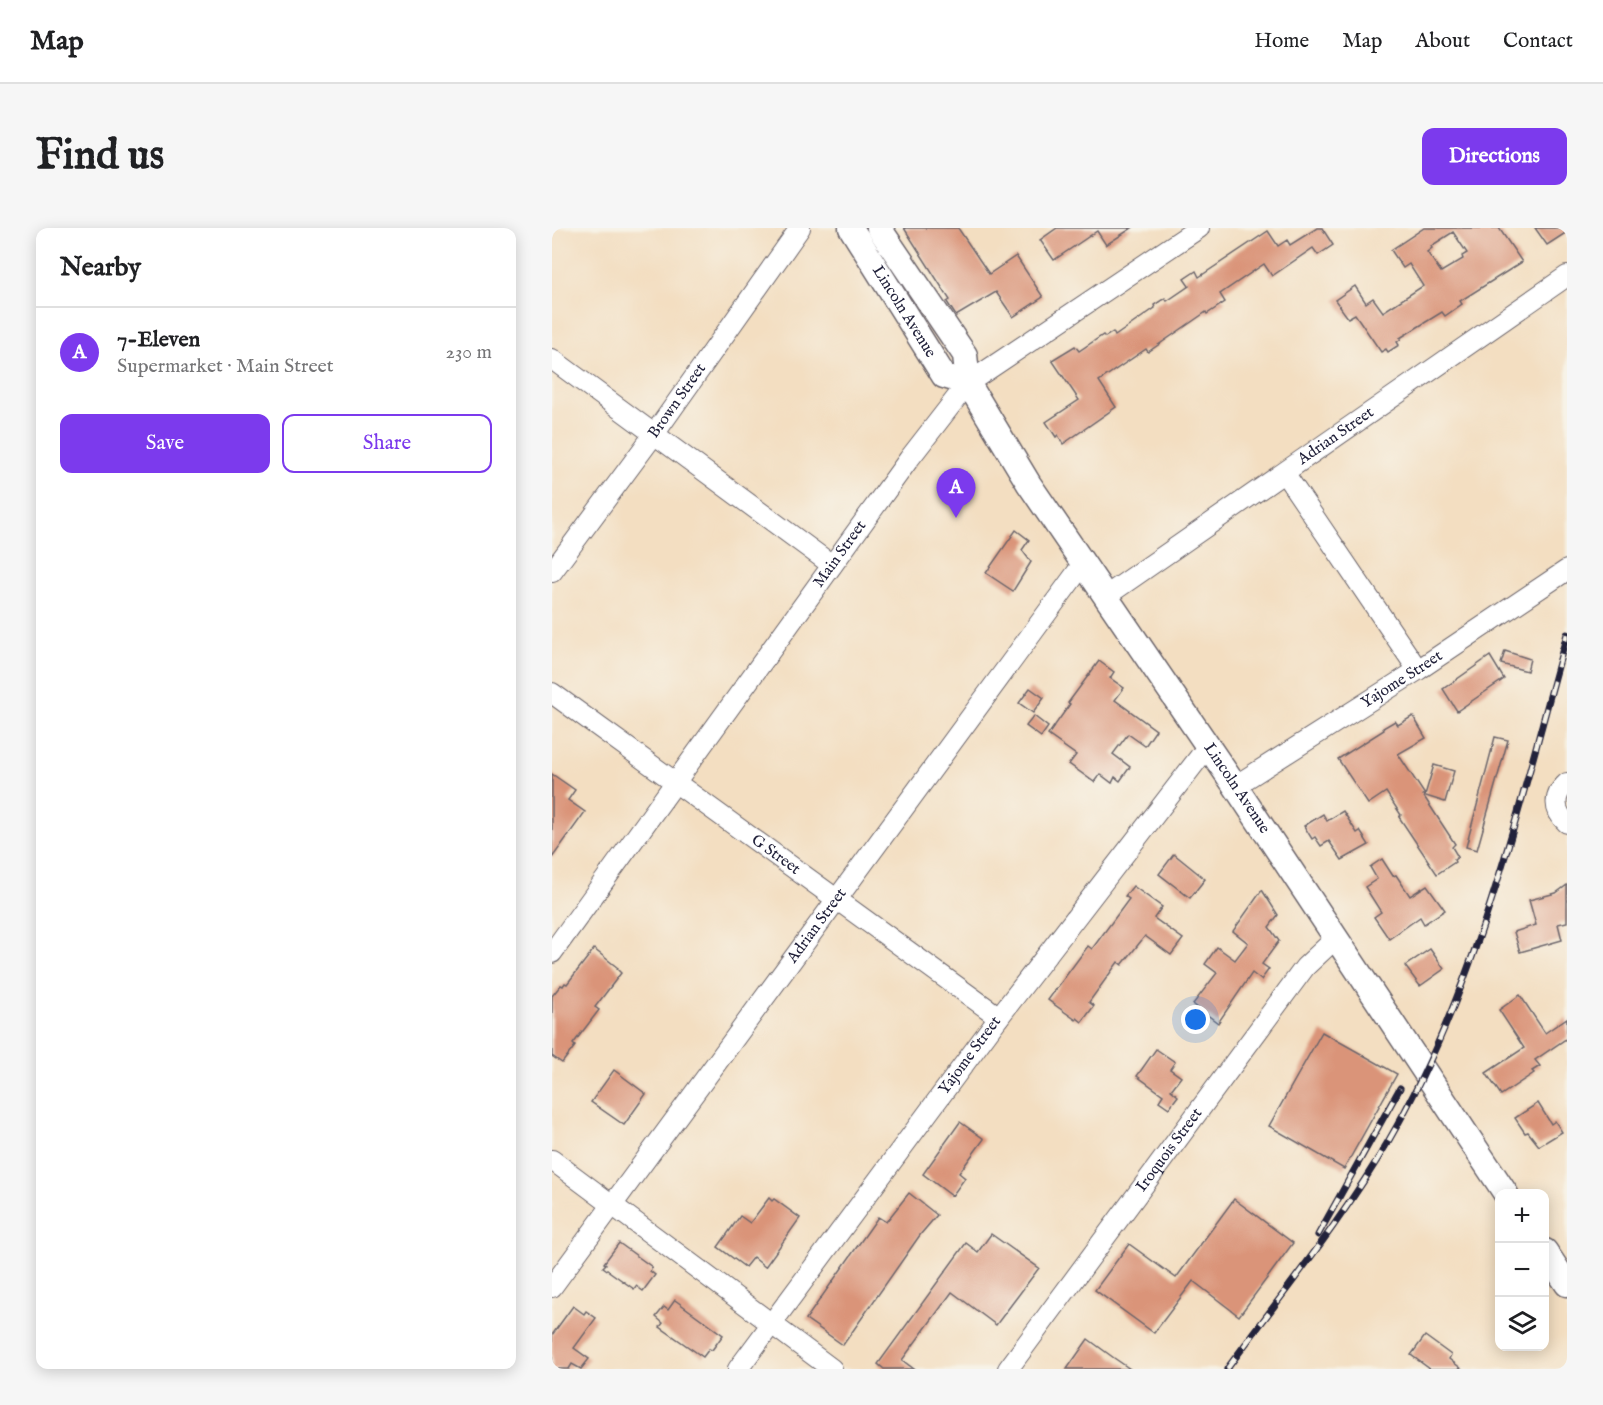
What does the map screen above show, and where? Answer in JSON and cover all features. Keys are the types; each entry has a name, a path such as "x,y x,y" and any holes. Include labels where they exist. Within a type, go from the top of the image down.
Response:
{"main road":[{"name":"Lincoln Avenue","path":"851,228 944,376 968,383"},
{"name":"Lincoln Avenue","path":"879,228 965,355 968,383 1029,484 1235,786 1503,1189"},
{"path":"1549,1257 1567,1284"}],"street":[{"name":"Brown Street","path":"552,572 655,433 800,228"},
{"name":"Main Street","path":"552,953 909,459 968,383 1199,228"},
{"name":"Adrian Street","path":"1106,596 1285,474 1567,276"},
{"path":"552,359 832,565"},
{"path":"1285,474 1418,670"},
{"name":"Adrian Street","path":"552,1287 1083,564"},
{"name":"Yajome Street","path":"1235,786 1418,670 1567,570"},
{"name":"G Street","path":"552,693 999,1017"},
{"name":"Yajome Street","path":"738,1369 999,1017 1208,746"},
{"path":"1567,783 1557,795 1556,803 1557,811 1567,823"},
{"name":"Iroquois Street","path":"1008,1369 1305,967 1336,938"},
{"path":"552,1160 832,1369"}],"building":[{"path":"904,228 958,228 989,274 1016,256 1043,297 1013,317 996,292 956,316 947,302 950,300"},
{"path":"1057,228 1132,228 1106,245 1097,231 1054,260 1040,240"},
{"path":"1317,228 1322,228 1333,245 1318,255 1313,248 1272,276 1264,264 1220,294 1225,302 1207,314 1206,312 1148,352 1146,349 1099,381 1116,407 1063,444 1058,435 1056,437 1046,422 1079,400 1052,360 1075,346 1079,351 1103,335 1105,337 1113,332 1115,336 1155,308 1154,305 1165,298 1167,301 1189,286 1184,279 1196,271 1199,277 1268,231 1278,246 1287,240 1290,245"},
{"path":"1424,228 1499,228 1522,262 1460,301 1462,304 1445,316 1442,312 1400,338 1397,342 1399,345 1388,352 1386,349 1381,352 1355,314 1348,318 1335,300 1355,286 1366,303 1373,298 1383,312 1423,286 1409,264 1403,268 1391,250","holes":["1453,232 1467,253 1462,256 1463,259 1441,272 1427,252 1432,248 1431,246"]},
{"path":"1535,228 1567,228 1567,232 1547,245"},
{"path":"1016,530 1029,540 1022,550 1031,562 1013,591 986,573"},
{"path":"1505,651 1530,659 1527,671 1501,664"},
{"path":"1490,656 1504,679 1457,711 1443,689"},
{"path":"1099,661 1114,672 1110,678 1124,688 1115,700 1156,730 1145,746 1128,734 1113,754 1130,767 1120,781 1115,777 1112,783 1100,774 1094,782 1069,764 1076,755 1048,735"},
{"path":"1030,688 1044,698 1033,713 1019,703"},
{"path":"1034,716 1048,727 1041,737 1026,726"},
{"path":"1413,716 1426,738 1398,754 1425,795 1434,765 1454,771 1445,802 1423,795 1455,844 1452,847 1458,857 1454,860 1455,862 1437,874 1399,817 1401,815 1386,792 1368,804 1338,759 1395,721 1398,725"},
{"path":"1495,737 1508,740 1477,850 1466,847"},
{"path":"552,774 575,790 568,800 585,812 552,858"},
{"path":"1343,811 1357,833 1360,831 1369,845 1342,860 1329,841 1321,846 1315,837 1312,839 1304,826 1323,814 1327,821"},
{"path":"1174,854 1205,879 1190,898 1159,874"},
{"path":"1382,859 1410,896 1427,885 1445,910 1424,924 1420,917 1389,939 1374,917 1381,912 1365,887 1377,879 1370,867"},
{"path":"1567,885 1567,922 1558,924 1562,940 1520,952 1514,932 1536,925 1529,900 1556,893"},
{"path":"1133,886 1162,907 1154,918 1183,939 1171,955 1145,936 1122,965 1118,962 1089,1002 1094,1006 1082,1022 1077,1018 1076,1020 1048,1000 1088,946 1092,949 1129,899 1125,896"},
{"path":"1262,890 1278,915 1269,927 1279,941 1262,964 1269,969 1261,980 1252,973 1218,1023 1193,1004 1217,973 1205,964 1217,947 1235,960 1248,943 1233,931"},
{"path":"594,949 621,973 595,1007 599,1010 573,1044 575,1046 562,1063 552,1056 552,996 561,985 567,984"},
{"path":"1430,949 1444,969 1420,986 1405,966"},
{"path":"1520,995 1545,1033 1567,1018 1567,1038 1535,1060 1540,1066 1532,1071 1534,1073 1501,1095 1486,1073 1524,1048 1499,1010"},
{"path":"1322,1032 1397,1074 1344,1169 1269,1126"},
{"path":"1156,1049 1175,1062 1170,1069 1181,1077 1171,1090 1178,1096 1169,1108 1159,1101 1163,1095 1137,1076"},
{"path":"614,1070 646,1094 624,1125 591,1102"},
{"path":"1538,1103 1551,1124 1555,1121 1562,1132 1539,1146 1528,1132 1525,1133 1515,1118"},
{"path":"960,1122 984,1139 959,1173 965,1178 952,1196 923,1174"},
{"path":"909,1193 937,1215 920,1235 843,1345 806,1319 878,1217 886,1222"},
{"path":"769,1198 772,1201 774,1199 800,1218 765,1267 753,1257 745,1267 718,1247 740,1216 750,1223"},
{"path":"1234,1199 1293,1243 1239,1316 1193,1281 1154,1333 1095,1290 1129,1244 1176,1278"},
{"path":"991,1234 1039,1268 996,1325 952,1292 902,1360 914,1369 884,1369 878,1364 966,1243 978,1252"},
{"path":"619,1243 652,1267 650,1271 655,1275 643,1291 636,1286 634,1289 603,1267"},
{"path":"675,1300 723,1335 712,1350 709,1349 703,1357 660,1327 663,1323 656,1317 664,1307 668,1310"},
{"path":"573,1306 584,1314 586,1311 596,1318 574,1348 589,1359 581,1369 572,1364 569,1369 552,1369 552,1335"},
{"path":"1425,1336 1451,1355 1449,1359 1462,1369 1430,1369 1411,1355"},
{"path":"1088,1339 1114,1358 1130,1369 1067,1369"}],"railway":[{"path":"1227,1369 1352,1199 1389,1140 1421,1081 1448,1019 1494,893 1567,634"},
{"path":"1318,1235 1400,1088"}],"place":[{"name":"7-Eleven","path":"956,518"}]}
